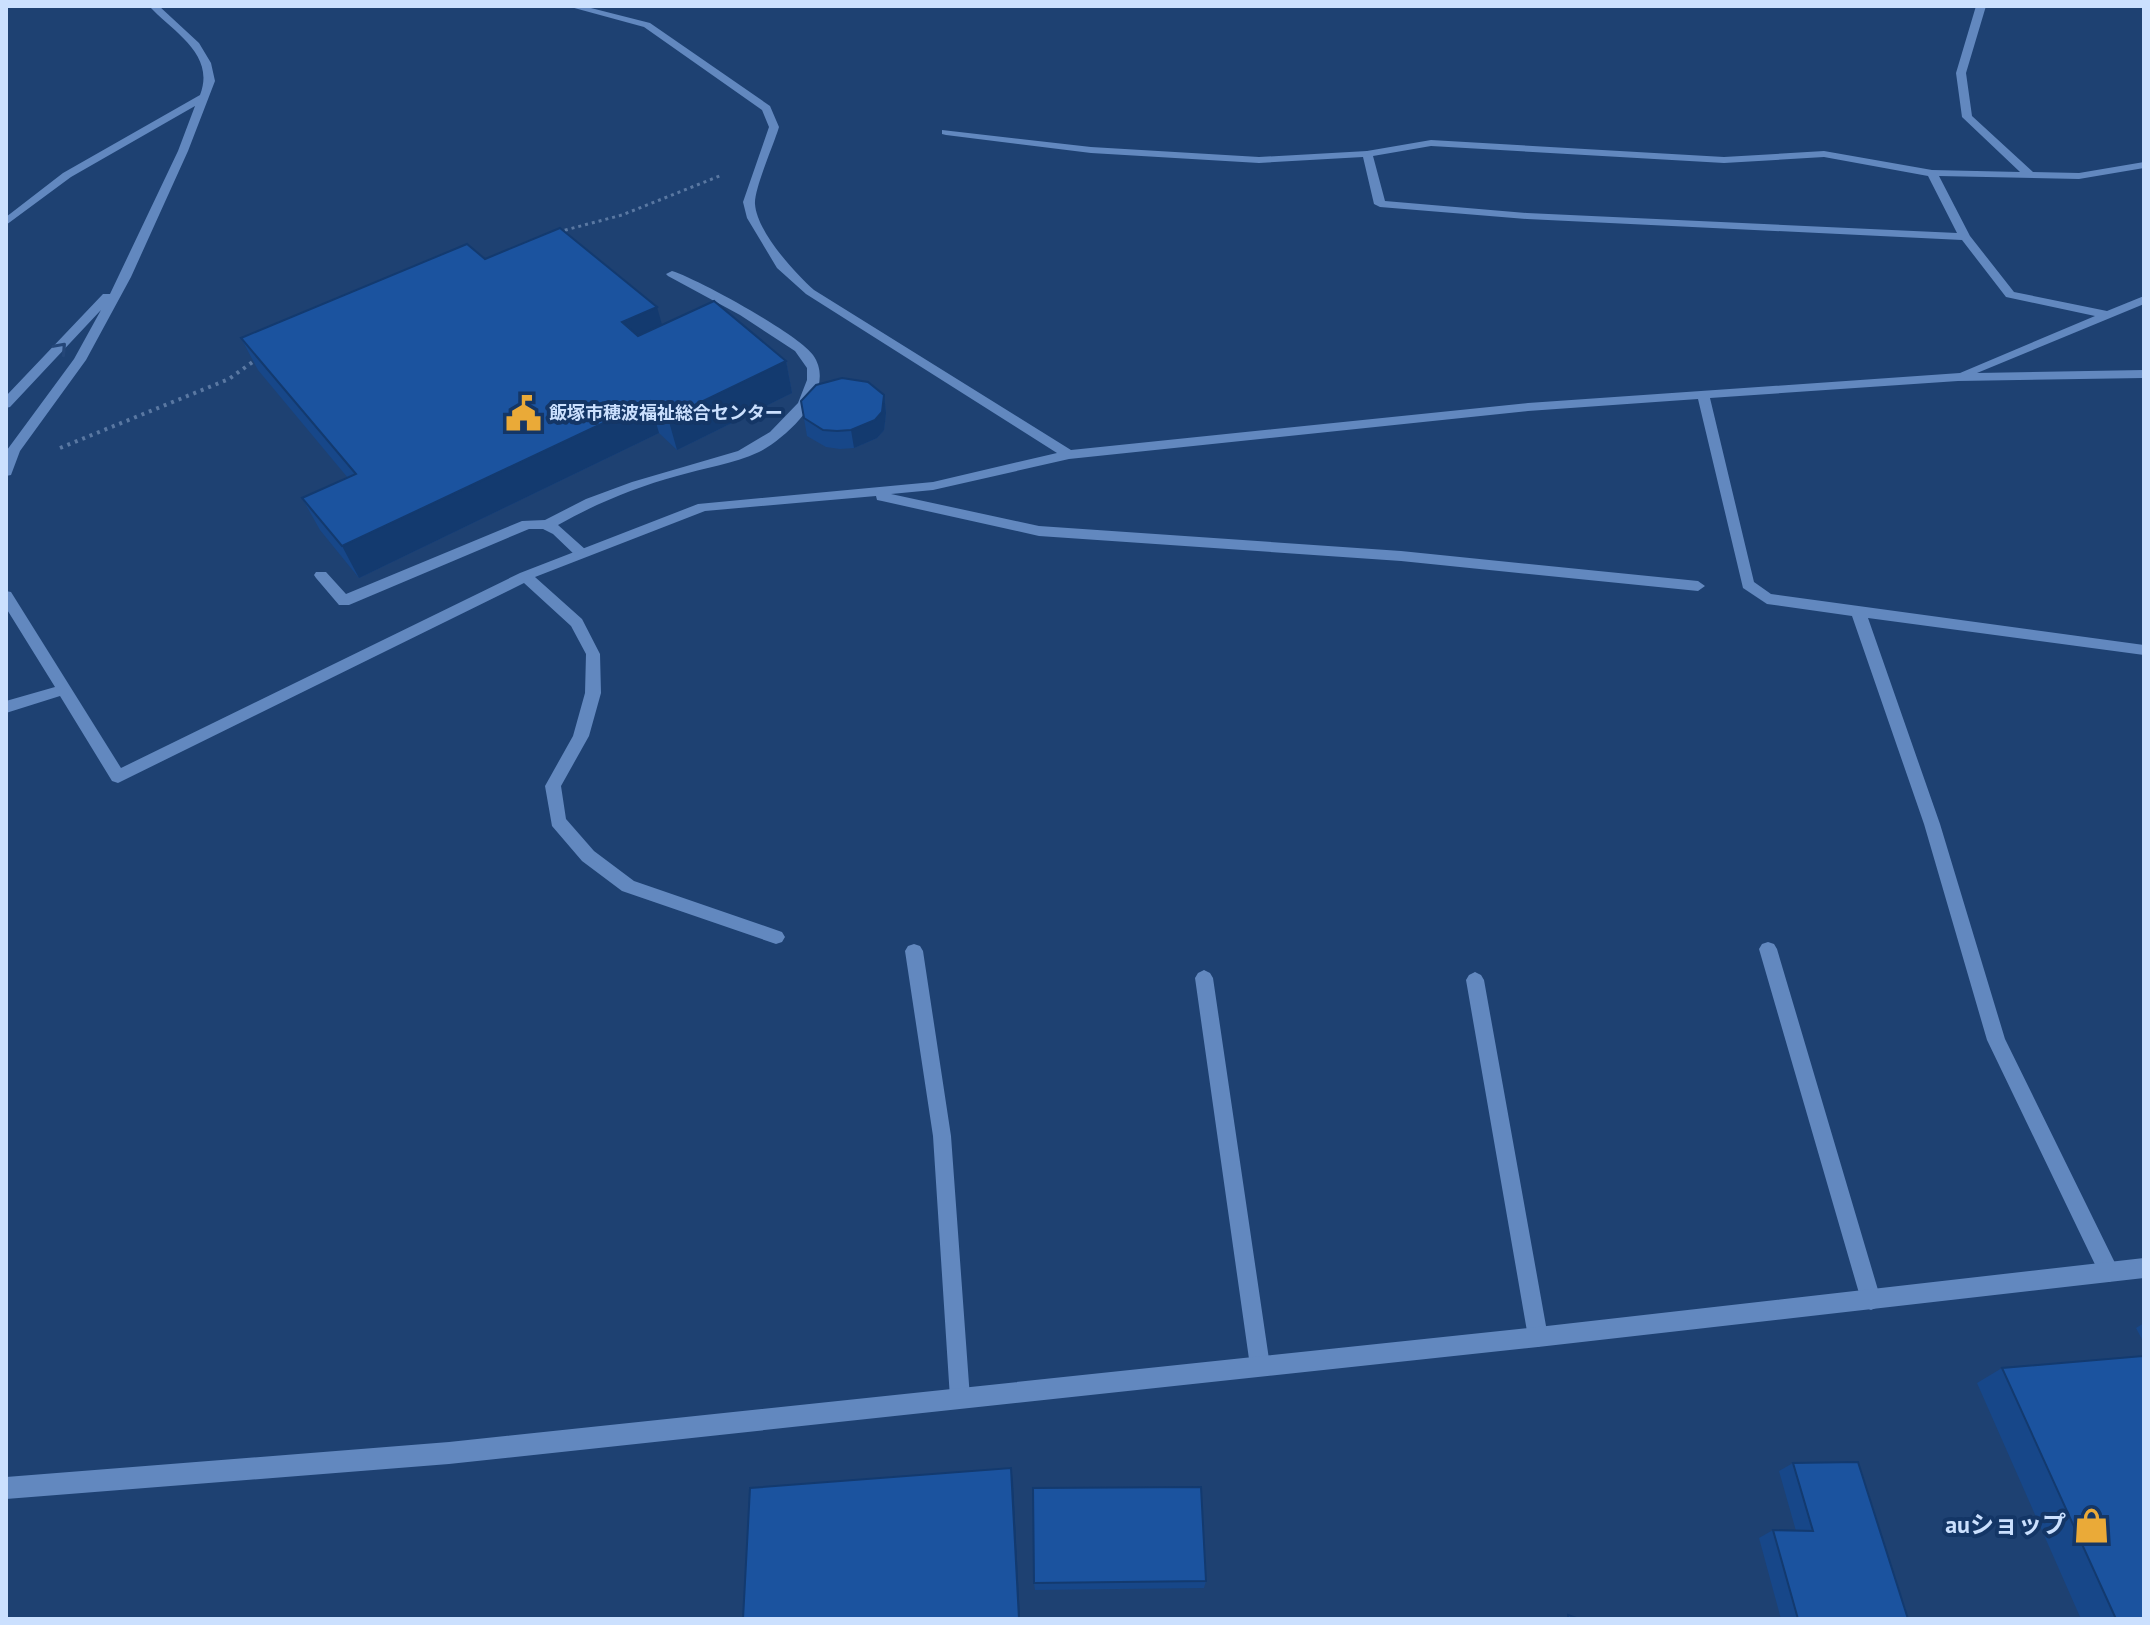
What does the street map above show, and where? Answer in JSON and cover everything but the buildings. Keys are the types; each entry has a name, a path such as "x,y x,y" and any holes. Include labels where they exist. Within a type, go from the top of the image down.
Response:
{"street":[{"path":"6,472 14,450 80,360 125,277 210,81 206,63 196,45 154,6"},
{"path":"572,6 647,25 766,108 774,127 749,202 753,218 783,268 810,292 1069,455"},
{"path":"1981,6 1961,73 1967,117 2029,174"},
{"path":"6,222 67,175 205,96"},
{"path":"946,132 1091,150 1259,160 1367,154 1431,143 1724,160 1824,154 1932,173 2079,176 2144,165"},
{"path":"1367,154 1380,204 1527,216 1965,237"},
{"path":"1932,173 1965,237 2010,295 2105,314"},
{"path":"549,524 575,508 667,474 734,457 764,443 786,426 807,398 815,375 808,356 780,335 672,274"},
{"path":"6,404 125,277"},
{"path":"1958,377 2144,300"},
{"path":"6,596 118,777 525,576 703,507 933,486 1069,455 1528,407 1958,377 2144,374"},
{"path":"1703,395 1748,584 1767,599 2144,650"},
{"path":"867,494 1039,531 1401,556 1698,586"},
{"path":"321,575 344,601 527,524 549,524 558,528 581,553"},
{"path":"525,576 577,623 593,654 593,693 581,736 553,786 558,821 588,856 628,886 776,937"},
{"path":"1858,611 1932,824 1996,1040 2109,1272"},
{"path":"6,707 63,690"},
{"path":"1768,949 1871,1300"},
{"path":"914,951 942,1136 960,1398"},
{"path":"1204,978 1260,1366"},
{"path":"1475,980 1538,1337"},
{"path":"6,1488 449,1453 1538,1337 2144,1268"}],"path":[{"path":"548,236 622,215 723,175"},
{"path":"49,453 229,379 262,355"}],"place":[{"name":"飯塚市穂波福祉総合センター","path":"523,413"},
{"name":"auショップ","path":"2092,1525"}]}
